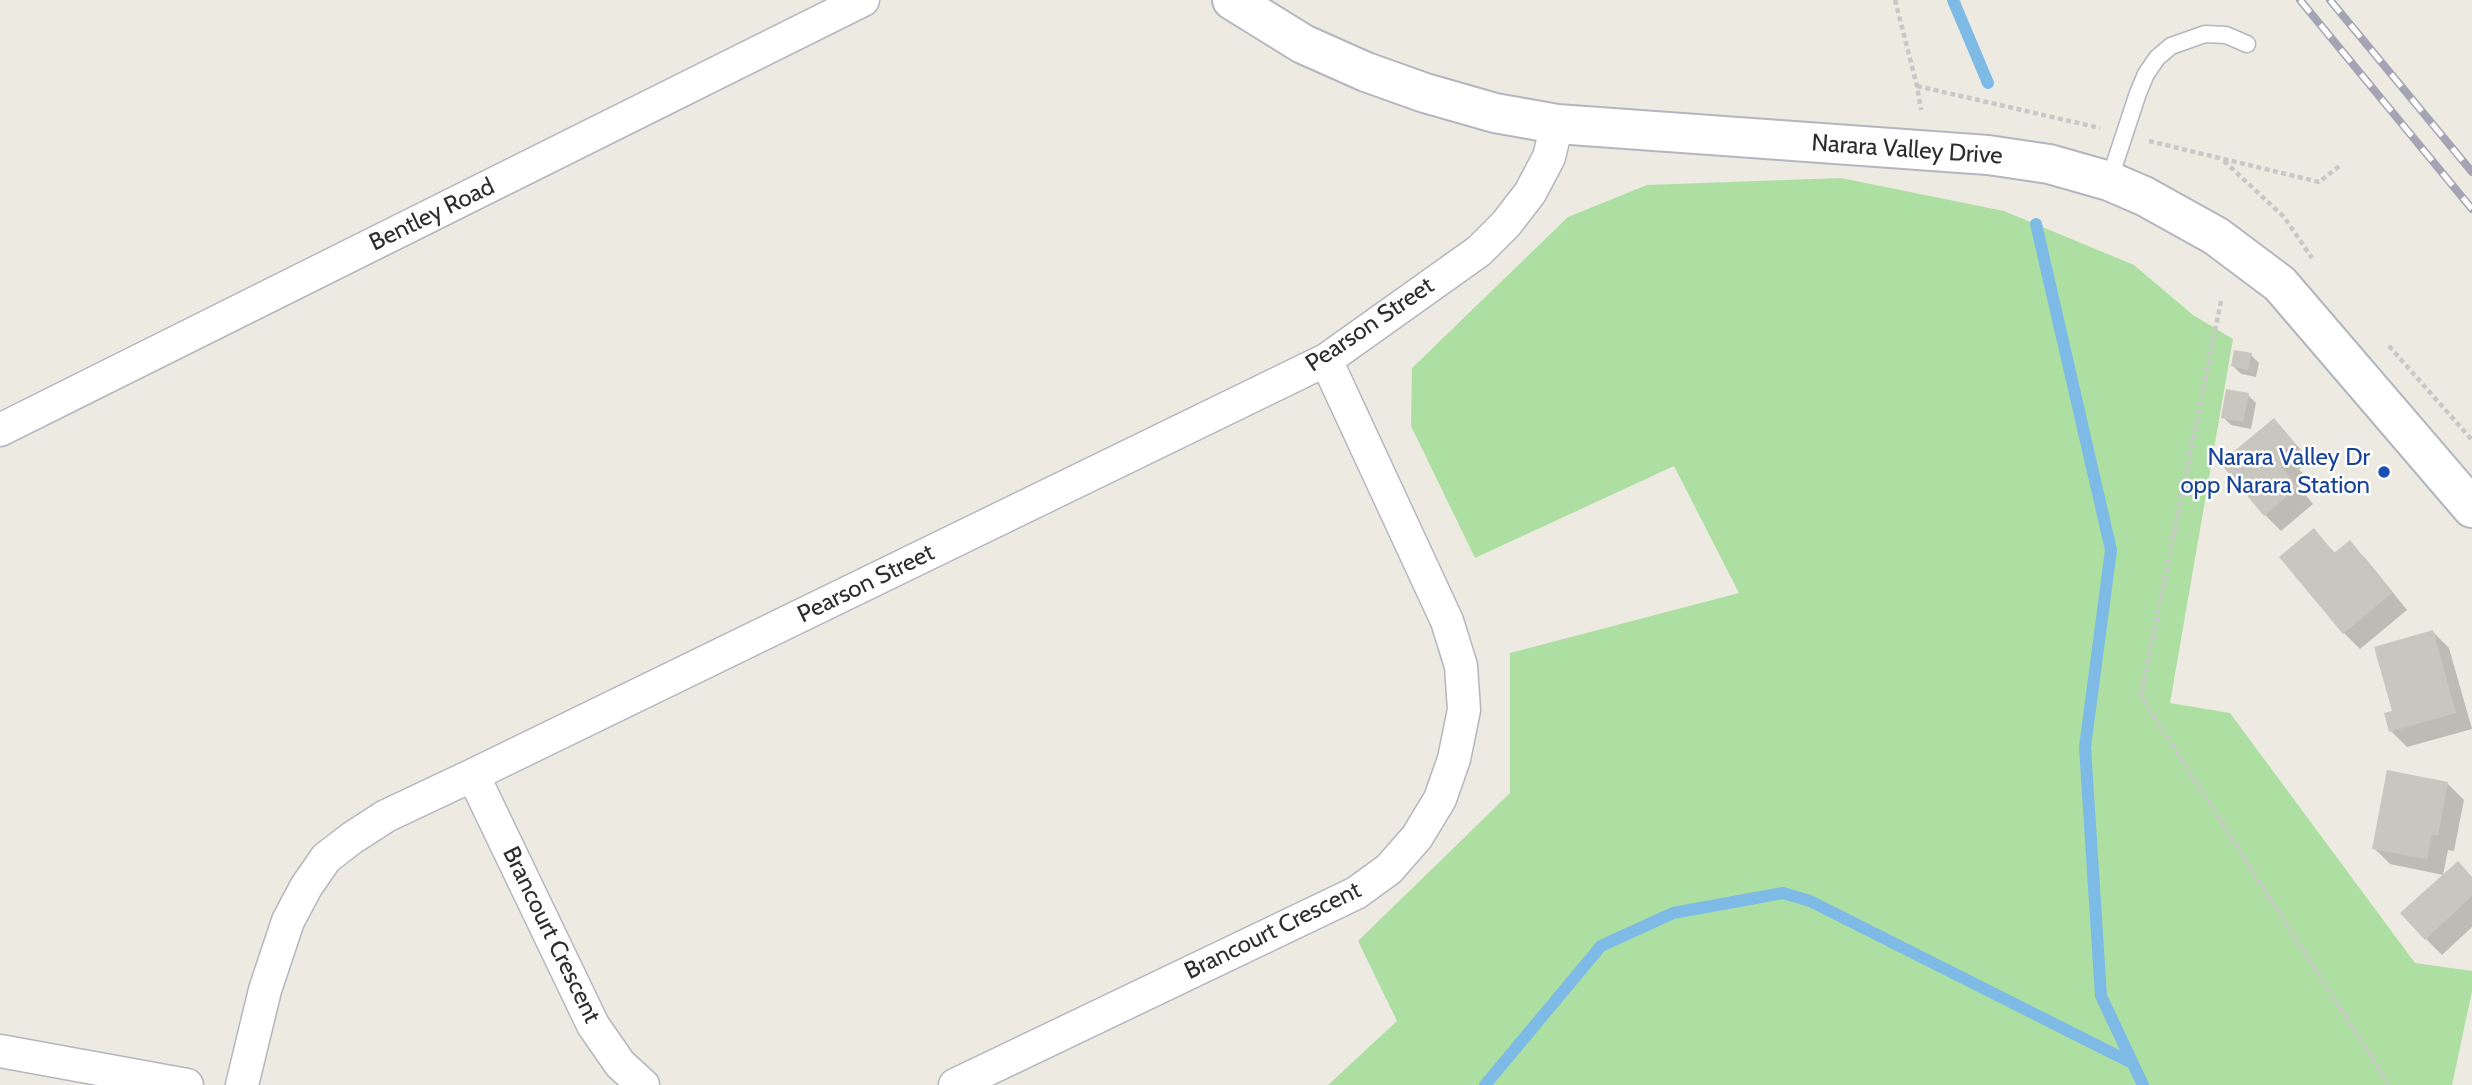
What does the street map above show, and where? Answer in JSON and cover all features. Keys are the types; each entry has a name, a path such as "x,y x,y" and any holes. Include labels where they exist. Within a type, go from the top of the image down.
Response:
{"main road":[{"name":"Narara Valley Drive","path":"1233,0 1303,44 1366,72 1425,93 1495,113 1557,124 1927,149 2023,159 2076,170 2109,181 2144,196 2216,236 2280,284 2472,508"}],"street":[{"name":"Bentley Road","path":"0,430 863,0"},
{"name":"Pearson Street","path":"242,1085 265,990 280,944 306,887 326,859 386,816 1326,360 1479,251 1506,224 1530,193 1549,157 1557,124"},
{"name":"Brancourt Crescent","path":"955,1085 1356,893 1388,869 1417,837 1440,799 1454,759 1464,710 1461,666 1447,621 1326,360"},
{"name":"Brancourt Crescent","path":"473,775 593,1026 620,1064 643,1085"},
{"path":"0,1051 187,1085"}],"lane":[{"path":"2109,181 2138,93 2157,58 2171,46 2205,34 2226,35 2247,44"}],"path":[{"path":"1895,0 1917,86 1927,149"},
{"path":"2224,160 2284,218 2316,263"},
{"path":"2221,301 2141,696 2389,1085"},
{"path":"2380,336 2472,440"}],"green space":[{"path":"1841,178 2004,211 2134,265 2193,315 2233,339 2170,703 2230,713 2415,963 2472,971 2472,991 2452,1085 1328,1085 1397,1021 1358,941 1510,793 1510,653 1739,593 1674,466 1475,558 1411,426 1412,368 1568,217 1647,185"}],"building":[{"path":"2234,350 2252,353 2248,370 2231,366"},
{"path":"2226,389 2249,393 2243,422 2221,418"},
{"path":"2274,418 2295,443 2284,451 2291,460 2282,467 2298,487 2264,516 2220,463"},
{"path":"2314,528 2334,553 2350,540 2392,593 2343,634 2279,557"},
{"path":"2433,630 2456,713 2389,732 2384,713 2392,711 2374,647"},
{"path":"2387,770 2448,782 2438,836 2432,834 2427,859 2372,849"},
{"path":"2458,861 2472,877 2472,896 2425,940 2400,913"}],"waterway":[{"path":"1953,0 1988,83"},
{"path":"2036,224 2111,550 2085,747 2101,996 2143,1085"},
{"path":"1485,1085 1601,946 1673,913 1783,893 1810,901 2132,1063"}],"railway":[{"path":"2300,0 2472,209"},
{"path":"2330,0 2472,172"}],"place":[{"name":"Narara Valley Dr opp Narara Station","path":"2384,472"}]}
